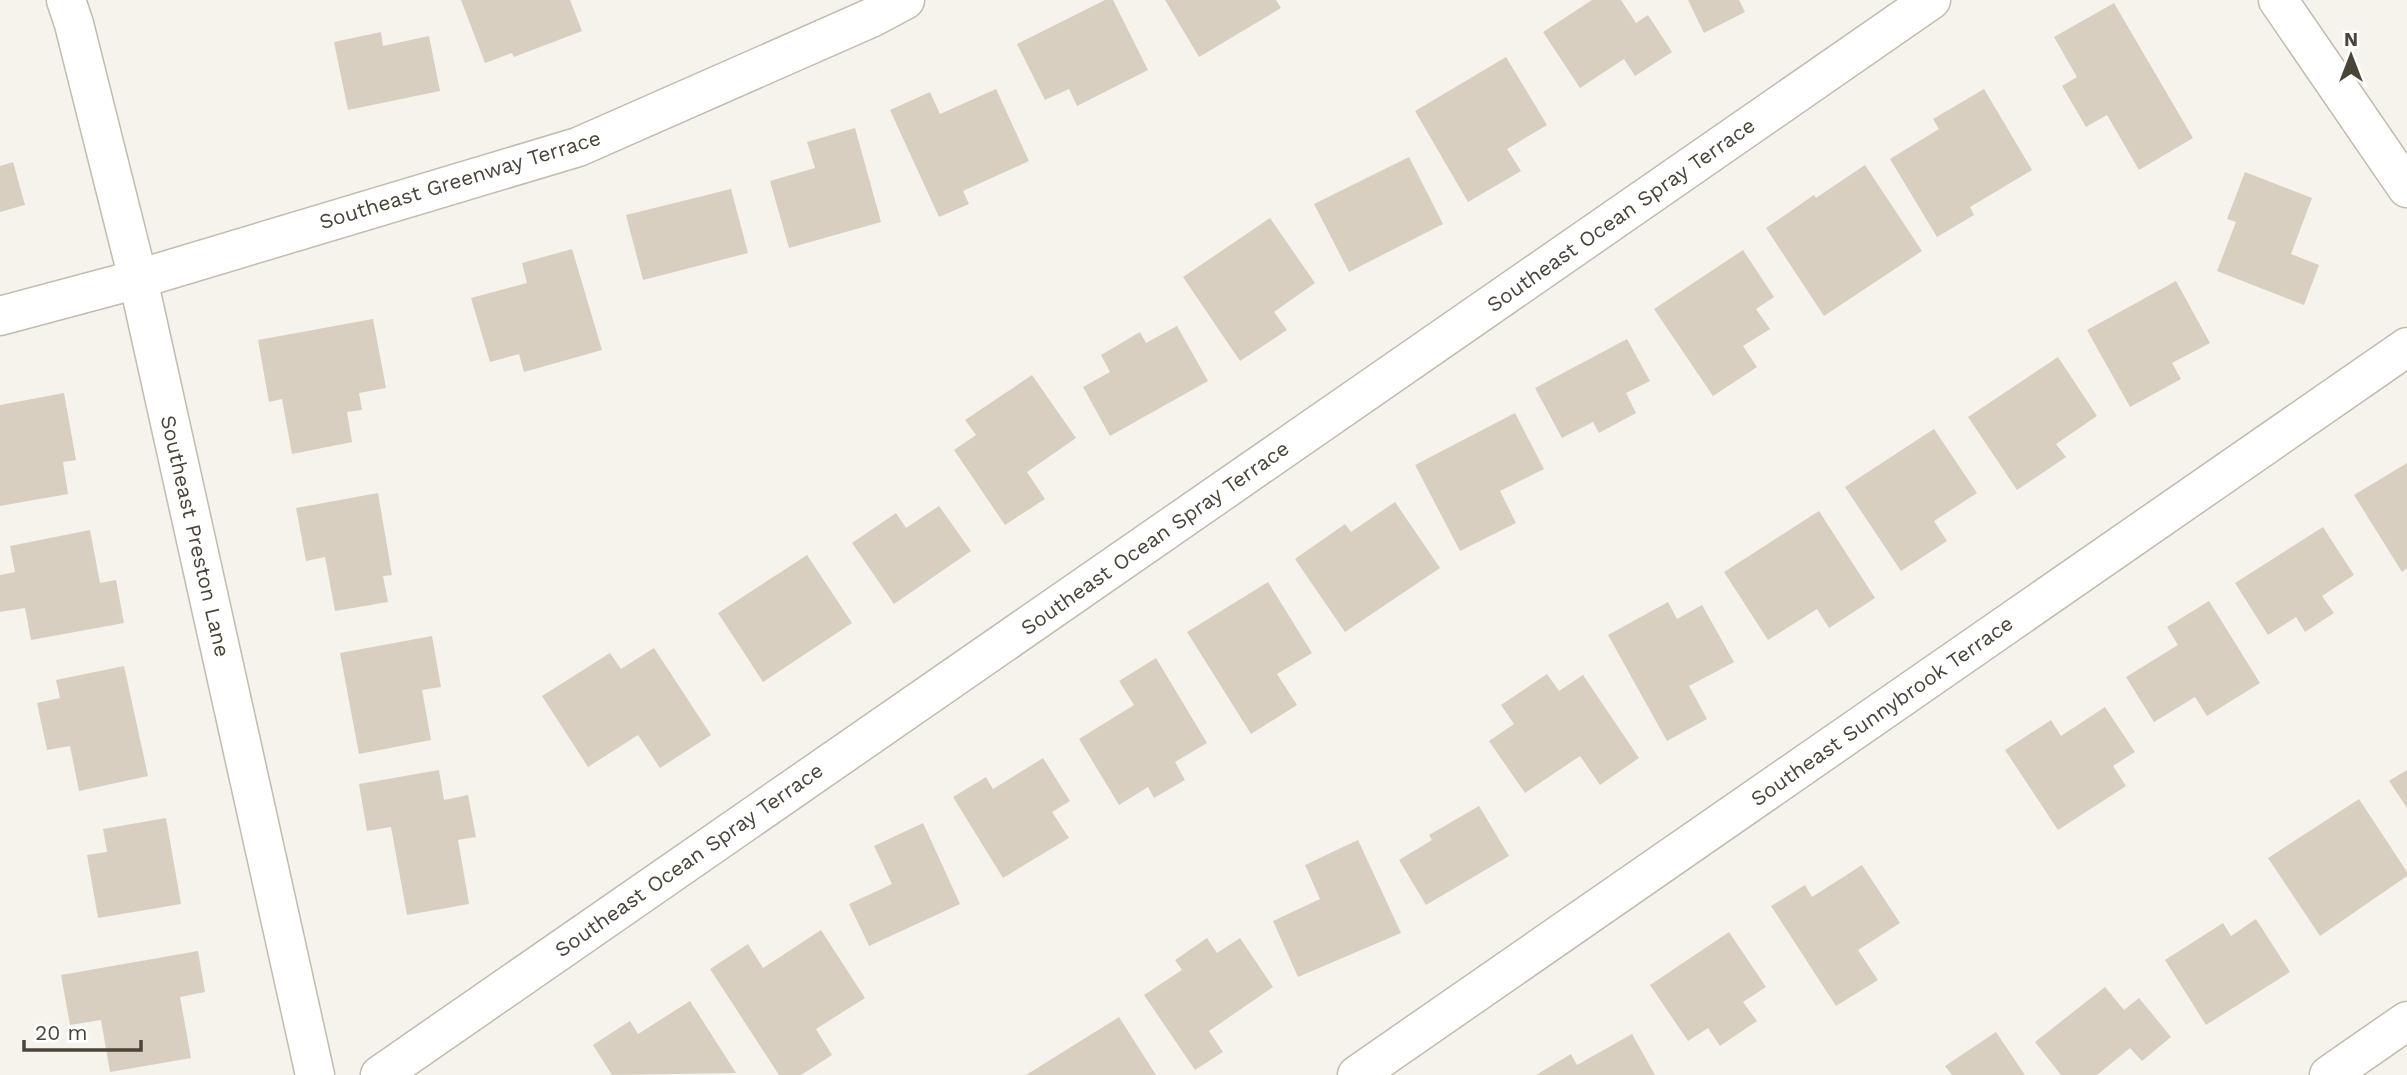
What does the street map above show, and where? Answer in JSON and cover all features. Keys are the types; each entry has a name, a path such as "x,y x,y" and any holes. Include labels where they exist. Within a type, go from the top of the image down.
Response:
{"street":[{"name":"Southeast Preston Lane","path":"66,0 138,279 315,1075"},
{"name":"Southeast Greenway Terrace","path":"0,316 138,279 578,147 873,17 905,0"},
{"name":"Southeast Ocean Spray Terrace","path":"380,1075 1931,0"},
{"path":"2277,0 2407,188"},
{"name":"Southeast Sunnybrook Terrace","path":"1357,1075 2407,347"},
{"path":"2329,1075 2407,1021"}],"building":[{"path":"461,0 570,0 582,31 514,57 512,53 485,63"},
{"path":"1105,0 1113,0 1148,70 1077,106 1069,89 1045,100 1017,44"},
{"path":"1165,0 1276,0 1281,8 1199,57"},
{"path":"1592,0 1621,0 1636,23 1648,15 1672,52 1635,76 1624,59 1580,88 1543,32"},
{"path":"1688,0 1739,0 1745,12 1704,33"},
{"path":"2114,3 2193,138 2139,170 2107,115 2086,127 2062,86 2077,77 2054,37"},
{"path":"381,32 383,46 429,36 440,91 348,110 334,42"},
{"path":"1506,57 1547,125 1507,149 1521,171 1468,202 1415,111"},
{"path":"996,89 1029,161 963,191 969,204 939,217 890,110 930,92 940,114"},
{"path":"1984,89 2032,170 1970,207 1974,215 1937,237 1890,159 1939,129 1933,119"},
{"path":"855,128 881,222 789,248 770,181 815,168 807,142"},
{"path":"1409,157 1443,224 1349,272 1314,204"},
{"path":"13,162 25,205 0,212 0,166"},
{"path":"1865,165 1922,251 1824,316 1766,228"},
{"path":"2245,172 2312,198 2291,254 2319,265 2304,305 2217,271 2236,222 2227,219"},
{"path":"731,189 748,253 643,280 626,215"},
{"path":"1270,218 1315,283 1274,312 1287,330 1240,361 1183,277"},
{"path":"572,249 602,350 524,372 519,354 490,362 471,298 527,283 522,263"},
{"path":"1743,250 1774,297 1756,309 1770,329 1743,346 1757,367 1713,396 1654,309"},
{"path":"2176,281 2210,343 2172,363 2181,379 2130,407 2087,330"},
{"path":"373,319 386,388 359,393 362,410 347,412 352,442 292,454 282,399 269,402 258,340"},
{"path":"1177,326 1208,381 1110,436 1083,387 1110,372 1101,355 1140,332 1146,343"},
{"path":"1627,339 1650,381 1626,393 1636,413 1599,433 1593,422 1562,438 1535,388"},
{"path":"2058,357 2097,416 2056,444 2066,457 2017,490 1968,417"},
{"path":"1032,375 1076,438 1027,472 1045,499 1005,525 954,450 976,435 965,420"},
{"path":"64,393 76,460 63,462 68,494 0,506 0,405"},
{"path":"1515,413 1544,469 1500,491 1516,523 1460,551 1415,465"},
{"path":"1934,429 1977,493 1934,521 1947,541 1901,571 1845,487"},
{"path":"2407,463 2407,568 2402,572 2354,495"},
{"path":"378,493 392,575 383,576 388,602 335,611 325,557 306,561 296,508"},
{"path":"1395,502 1440,568 1345,632 1295,559 1345,524 1351,532"},
{"path":"939,506 971,551 894,604 852,543 896,513 906,528"},
{"path":"1819,511 1875,598 1829,628 1817,609 1768,640 1724,572"},
{"path":"2323,527 2354,575 2322,596 2334,613 2305,632 2296,617 2268,635 2235,583"},
{"path":"90,530 100,583 116,580 124,623 31,640 25,608 0,612 0,575 15,572 10,546"},
{"path":"807,555 852,623 763,682 718,613"},
{"path":"1268,582 1312,653 1277,674 1297,705 1251,734 1187,632"},
{"path":"2209,601 2260,683 2207,716 2195,697 2154,722 2126,677 2178,645 2167,627"},
{"path":"1668,602 1677,619 1702,605 1734,662 1689,686 1707,719 1667,741 1608,635"},
{"path":"432,636 441,687 422,690 431,740 359,754 340,653"},
{"path":"654,648 711,735 660,768 638,735 588,767 542,696 610,653 621,669"},
{"path":"1156,658 1207,743 1175,762 1185,780 1154,798 1148,787 1119,805 1079,739 1134,705 1119,681"},
{"path":"124,666 148,776 79,791 70,746 47,750 37,703 60,698 56,680"},
{"path":"1547,674 1559,691 1583,675 1639,758 1600,785 1580,756 1525,793 1489,741 1514,724 1501,705"},
{"path":"2105,707 2135,752 2113,766 2126,786 2058,830 2005,750 2051,720 2061,736"},
{"path":"1043,758 1070,801 1052,812 1069,838 1003,878 953,797 986,777 993,789"},
{"path":"439,770 444,800 468,795 476,837 458,840 469,904 407,915 391,827 367,831 359,784"},
{"path":"2407,770 2407,808 2389,781"},
{"path":"2359,799 2407,872 2407,876 2320,936 2268,858"},
{"path":"1479,806 1509,856 1426,905 1399,860 1432,840 1429,835"},
{"path":"166,818 181,904 98,918 87,855 107,852 103,829"},
{"path":"923,823 960,904 869,946 849,904 892,884 874,846"},
{"path":"1358,840 1401,933 1298,977 1273,921 1320,899 1305,865"},
{"path":"1862,865 1900,923 1858,950 1878,980 1836,1006 1771,906 1805,885 1812,897"},
{"path":"2256,919 2290,972 2206,1025 2165,960 2223,923 2231,936"},
{"path":"821,930 865,998 816,1029 832,1055 801,1075 779,1075 710,969 748,944 763,968"},
{"path":"1729,932 1766,987 1743,1002 1757,1021 1720,1046 1708,1028 1688,1041 1650,985"},
{"path":"1207,938 1217,953 1240,938 1273,987 1209,1031 1223,1052 1195,1070 1144,995 1182,970 1175,960"},
{"path":"198,951 205,992 180,997 191,1058 110,1072 101,1020 70,1025 61,975"},
{"path":"2105,987 2124,1010 2139,998 2171,1037 2142,1061 2130,1048 2097,1075 2061,1075 2035,1042"},
{"path":"690,1001 736,1073 612,1075 593,1045 630,1021 638,1034"},
{"path":"1119,1017 1156,1075 1026,1075"},
{"path":"1996,1032 2025,1075 1952,1075 1945,1066"},
{"path":"1632,1034 1655,1075 1536,1075 1571,1054 1577,1065"}]}
